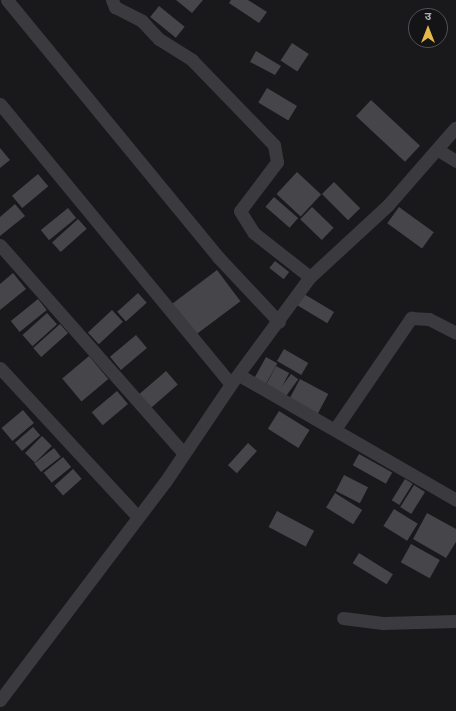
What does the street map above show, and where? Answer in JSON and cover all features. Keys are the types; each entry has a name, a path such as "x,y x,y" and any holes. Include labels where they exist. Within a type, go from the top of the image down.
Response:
{"street":[{"path":"8,0 218,257 279,322"},
{"path":"112,0 115,7 142,21 159,39 192,60 274,145 277,162 240,212 254,233 310,277"},
{"path":"0,104 235,379 335,429 456,500"},
{"path":"0,700 138,517 184,454 235,379 279,322 310,277 388,205 438,150 456,127"},
{"path":"438,150 456,161"},
{"path":"0,245 184,454"},
{"path":"335,429 411,318 429,319 456,333"},
{"path":"0,368 138,517"},
{"path":"343,618 383,623 456,621"}],"building":[{"path":"176,0 203,0 192,13"},
{"path":"231,0 248,0 267,12 259,23 229,3"},
{"path":"159,6 185,27 176,38 150,17"},
{"path":"292,43 309,54 297,72 281,61"},
{"path":"256,51 281,66 275,75 250,62"},
{"path":"267,88 297,106 288,121 258,103"},
{"path":"371,100 420,146 405,162 356,116"},
{"path":"0,148 10,160 0,168"},
{"path":"297,172 321,195 301,216 277,194"},
{"path":"38,174 48,186 22,208 12,196"},
{"path":"334,182 360,208 348,220 322,194"},
{"path":"274,197 298,218 290,228 265,207"},
{"path":"15,204 25,216 0,236 0,217"},
{"path":"312,207 334,228 322,240 300,219"},
{"path":"399,207 434,232 422,248 387,223"},
{"path":"68,208 76,218 49,240 41,230"},
{"path":"78,219 87,229 61,252 52,242"},
{"path":"275,261 289,272 284,279 269,268"},
{"path":"217,270 240,301 196,335 172,304"},
{"path":"13,273 26,289 0,310 0,284"},
{"path":"138,293 147,303 126,321 117,312"},
{"path":"304,294 334,312 327,323 297,305"},
{"path":"38,299 47,310 20,332 11,321"},
{"path":"112,310 123,322 99,344 88,333"},
{"path":"47,313 57,324 33,346 22,335"},
{"path":"60,324 68,333 41,357 33,348"},
{"path":"136,335 147,348 121,370 110,357"},
{"path":"284,349 308,363 301,375 277,361"},
{"path":"89,356 108,379 81,401 62,378"},
{"path":"266,357 277,363 265,386 253,380"},
{"path":"276,366 289,373 278,394 265,387"},
{"path":"166,371 178,385 151,408 139,395"},
{"path":"291,374 298,379 284,400 276,394"},
{"path":"300,379 328,394 317,416 288,401"},
{"path":"117,391 128,404 103,425 92,412"},
{"path":"23,410 34,423 12,441 2,428"},
{"path":"279,411 310,430 298,448 268,429"},
{"path":"33,427 40,435 22,451 15,443"},
{"path":"42,436 52,446 35,463 25,453"},
{"path":"248,443 257,451 237,473 228,465"},
{"path":"54,448 61,457 41,472 34,463"},
{"path":"359,454 392,472 386,484 353,465"},
{"path":"63,457 71,467 52,483 44,473"},
{"path":"73,469 82,479 63,495 54,486"},
{"path":"344,475 368,487 360,503 336,491"},
{"path":"405,479 413,484 399,505 392,500"},
{"path":"414,485 425,492 411,514 400,507"},
{"path":"335,493 362,510 353,524 326,507"},
{"path":"394,509 418,524 407,541 383,526"},
{"path":"277,511 314,531 306,547 269,527"},
{"path":"427,513 456,529 456,542 446,558 413,539"},
{"path":"411,544 440,560 430,578 401,562"},
{"path":"359,553 393,574 387,584 353,563"}]}
